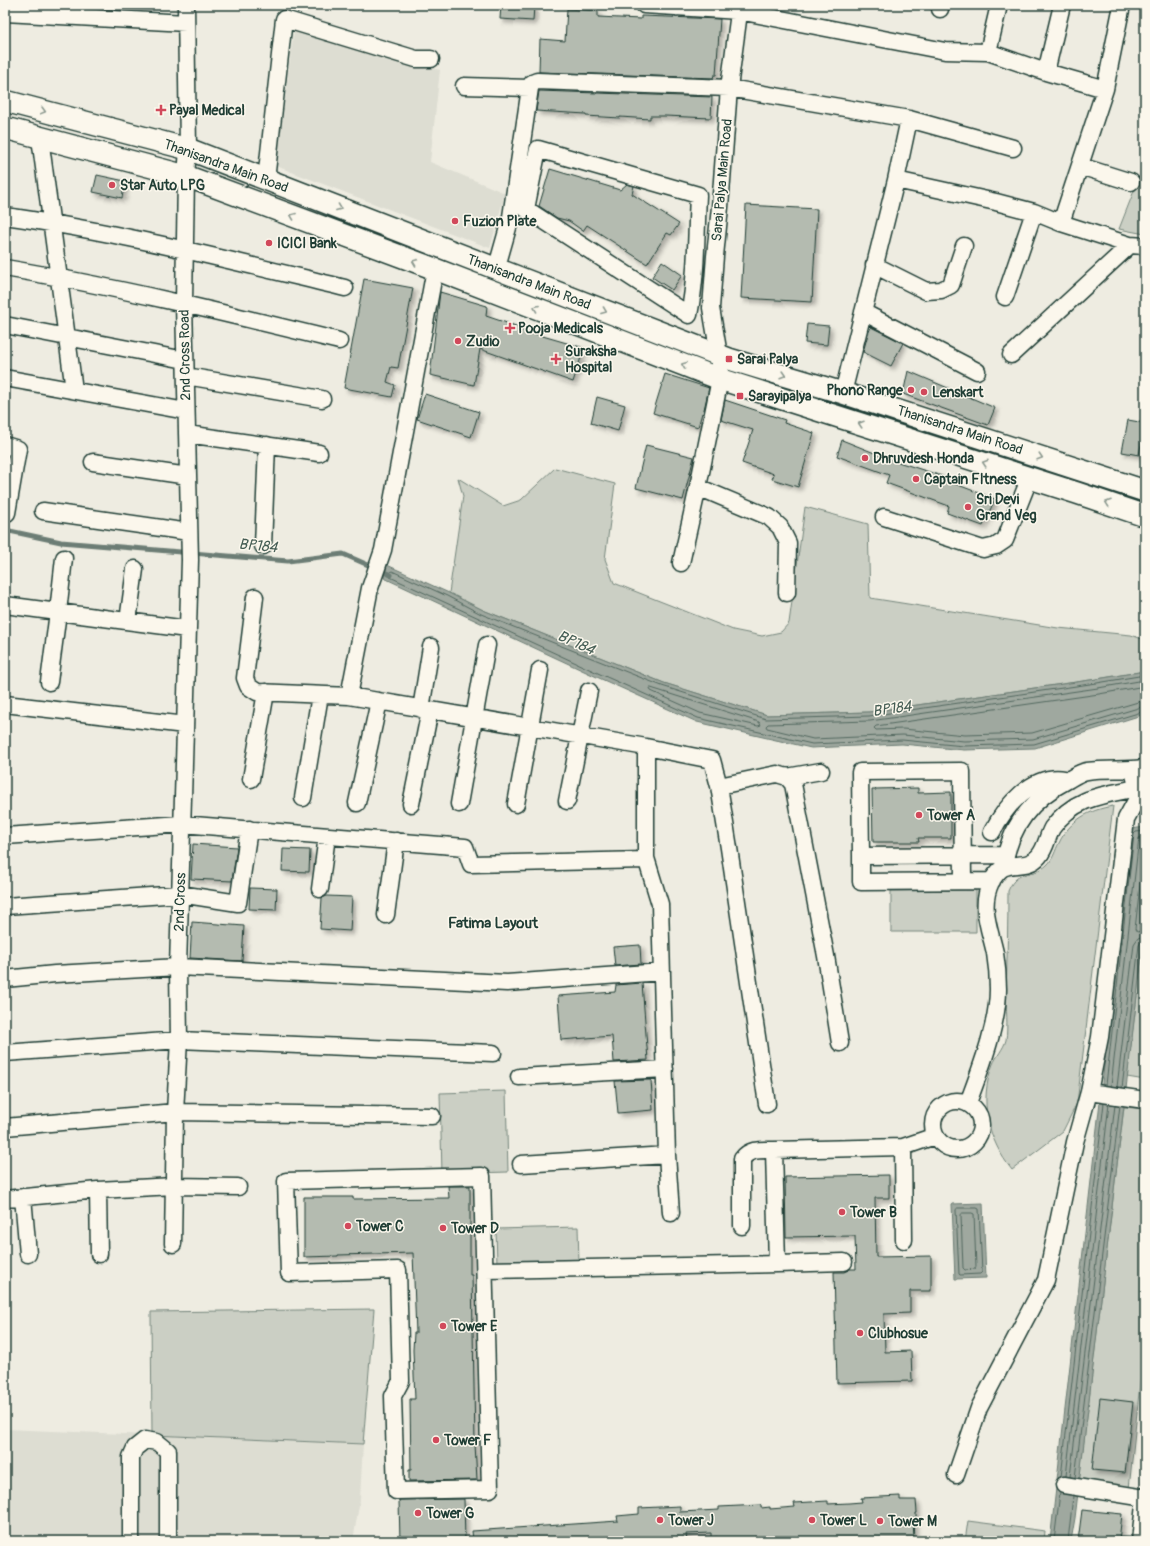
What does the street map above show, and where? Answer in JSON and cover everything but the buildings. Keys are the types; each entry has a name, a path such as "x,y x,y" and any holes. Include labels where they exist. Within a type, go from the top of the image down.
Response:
{"main road":[{"name":"Thanisandra Main Road","path":"5,101 188,149 496,270 730,359 844,393 1145,491"},
{"name":"Thanisandra Main Road","path":"5,128 186,176 435,269 720,379 1030,477 1145,516"}],"street":[{"name":"2nd Cross Road","path":"186,5 188,149 184,249 184,303 189,546"},
{"path":"644,5 739,8 945,51 988,52 1046,72 1105,89"},
{"path":"988,52 999,5"},
{"path":"1046,72 1062,5"},
{"path":"1061,223 1105,89 1122,5"},
{"name":"Sarai Palya Main Road","path":"681,562 720,379 719,354 711,308 729,88 739,8"},
{"path":"5,13 116,12 186,23"},
{"path":"266,180 284,19 416,59 431,59"},
{"path":"496,270 511,217 530,88 532,83 537,80 729,88 909,119 1013,148"},
{"path":"464,86 530,88"},
{"path":"844,393 874,265 896,180 909,119"},
{"path":"40,138 74,390"},
{"path":"538,149 698,195 697,251 689,315 526,208 538,149"},
{"path":"1080,166 1131,182"},
{"path":"896,180 1034,212 1061,223 1137,246"},
{"path":"698,203 720,207"},
{"path":"1005,297 1034,212"},
{"path":"5,216 51,222 184,249 345,288"},
{"path":"874,265 926,291 941,290 951,285 964,246"},
{"path":"1011,354 1137,246"},
{"path":"697,251 715,256"},
{"path":"5,268 59,277 184,303 339,341"},
{"path":"349,696 370,588 383,550 435,269"},
{"path":"692,300 711,308"},
{"path":"863,312 977,371"},
{"path":"5,325 186,360"},
{"path":"186,376 322,399"},
{"path":"5,378 186,411"},
{"path":"187,434 319,453"},
{"path":"5,445 18,449 7,513"},
{"path":"263,546 267,445"},
{"path":"93,462 188,476"},
{"path":"884,517 983,549 996,546 1005,540 1030,477"},
{"path":"698,487 769,516 780,527 788,543 787,593"},
{"path":"43,512 189,546"},
{"name":"2nd Cross","path":"173,1244 175,1112 179,1040 178,967 189,546"},
{"path":"49,682 64,558"},
{"path":"128,621 134,569"},
{"path":"255,597 245,678 248,686 256,692 349,696 580,735 712,760 719,786 768,1104"},
{"path":"5,605 187,629"},
{"path":"459,804 487,645"},
{"path":"411,804 426,709 431,647"},
{"path":"516,804 528,727 540,670"},
{"path":"567,802 589,691"},
{"path":"251,779 266,692"},
{"path":"303,798 320,695"},
{"path":"357,803 379,702"},
{"path":"5,704 185,725"},
{"path":"646,747 646,860 660,904 667,1155 671,1213"},
{"path":"956,1475 978,1408 1046,1280 1075,1142 1095,1093 1100,1037 1126,819 1140,793 1139,769 1085,771 1068,780 1045,793 1026,812 1011,837 1004,862 992,881 988,891 985,914 998,971 997,1005 990,1035 968,1103"},
{"path":"719,786 777,774 787,777 821,771"},
{"path":"964,881 962,771 860,772 861,882 992,881"},
{"path":"787,777 793,784 826,956 840,1043"},
{"path":"992,832 1002,814 1024,792 1042,781 1051,779 1068,780"},
{"path":"861,856 963,856 1004,862 1028,863 1038,857 1044,848 1050,832 1063,815 1073,807 1095,797 1140,793"},
{"path":"5,836 182,824 464,847 471,864 646,860"},
{"path":"5,906 180,894 238,903 249,830"},
{"path":"320,889 327,836"},
{"path":"386,915 396,842"},
{"path":"923,856 923,881"},
{"path":"5,979 56,974 178,967 507,983 662,972"},
{"path":"5,1053 179,1040 493,1053"},
{"path":"519,1077 665,1069"},
{"path":"1095,1093 1139,1099"},
{"path":"953,1101 968,1103 974,1108 981,1122 979,1137 974,1143 961,1150 953,1150 939,1143 932,1129 935,1114 946,1103 953,1101"},
{"path":"5,1127 175,1112 432,1116"},
{"path":"742,1226 742,1159 746,1154 752,1151 903,1147 935,1136"},
{"path":"903,1147 904,1240"},
{"path":"774,1150 778,1264"},
{"path":"521,1164 667,1155"},
{"path":"482,1176 485,1270 490,1489 396,1491 393,1396 401,1381 398,1270 289,1273 286,1181 482,1176"},
{"path":"5,1199 98,1190 174,1186 238,1187"},
{"path":"98,1190 99,1254"},
{"path":"23,1197 28,1254"},
{"path":"485,1270 844,1262"},
{"path":"132,1541 131,1457 135,1448 144,1440 157,1442 168,1451 168,1541"},
{"path":"1064,1485 1145,1497 1140,1541"}],"shaded area":[{"path":"294,29 440,70 430,162 505,193 490,248 276,166"},
{"path":"1145,163 1145,234 1119,229"},
{"path":"555,468 615,484 605,559 614,583 733,630 762,636 781,632 789,623 805,507 868,524 870,598 1058,628 1131,635 1145,640 1145,671 869,712 767,715 664,683 483,610 449,593 463,496 458,478 503,506 521,500"},
{"path":"1113,806 1077,1103 1063,1131 1012,1170 991,1133 986,1106 986,1092 993,1064 1005,1043 1007,1035 1006,995 1008,891 1016,879 1036,872 1047,865 1053,857 1063,835 1081,817 1096,810"},
{"path":"976,890 976,932 891,932 891,891"},
{"path":"1145,929 1145,1080 1127,1077"},
{"path":"506,1091 508,1172 442,1174 440,1093"},
{"path":"1124,1107 1145,1109 1145,1335 1129,1489 1079,1482"},
{"path":"578,1227 579,1262 497,1264 496,1229"},
{"path":"374,1309 363,1444 152,1435 151,1312"},
{"path":"5,1429 363,1444 360,1499 353,1541 5,1541"},
{"path":"968,1521 1045,1531 1044,1541 965,1541"}],"water":[{"path":"387,565 483,610 664,683 767,715 869,712 1145,671 1145,714 1035,748 964,750 902,744 811,748 697,722 384,578"},
{"path":"1145,827 1145,929 1075,1518 1071,1541 1050,1541 1131,829"},
{"path":"983,1203 986,1278 955,1279 952,1204"}],"waterway":[{"name":"BP184","path":"5,530 61,542 288,561 343,554 391,575"}],"place":[{"name":"Payal Medical","path":"161,110"},
{"name":"Star Auto LPG","path":"112,185"},
{"name":"Fuzion Plate","path":"455,221"},
{"name":"ICICI Bank","path":"269,243"},
{"name":"Pooja Medicals","path":"510,328"},
{"name":"Zudio","path":"458,341"},
{"name":"Suraksha Hospital","path":"556,359"},
{"name":"Sarai Palya","path":"729,359"},
{"name":"Phono Range","path":"911,390"},
{"name":"Lenskart","path":"924,392"},
{"name":"Sarayipalya","path":"740,396"},
{"name":"Dhruvdesh Honda","path":"865,458"},
{"name":"Captain FItness","path":"916,479"},
{"name":"Sri Devi Grand Veg","path":"968,507"},
{"name":"Tower A","path":"919,815"},
{"name":"Tower B","path":"842,1212"},
{"name":"Tower C","path":"348,1226"},
{"name":"Tower D","path":"443,1228"},
{"name":"Tower E","path":"443,1326"},
{"name":"Clubhosue","path":"860,1333"},
{"name":"Tower F","path":"436,1440"},
{"name":"Tower G","path":"418,1513"},
{"name":"Tower J","path":"660,1520"},
{"name":"Tower L","path":"812,1520"},
{"name":"Tower M","path":"880,1521"}],"district":[{"name":"Fatima Layout","path":"493,923"}]}
